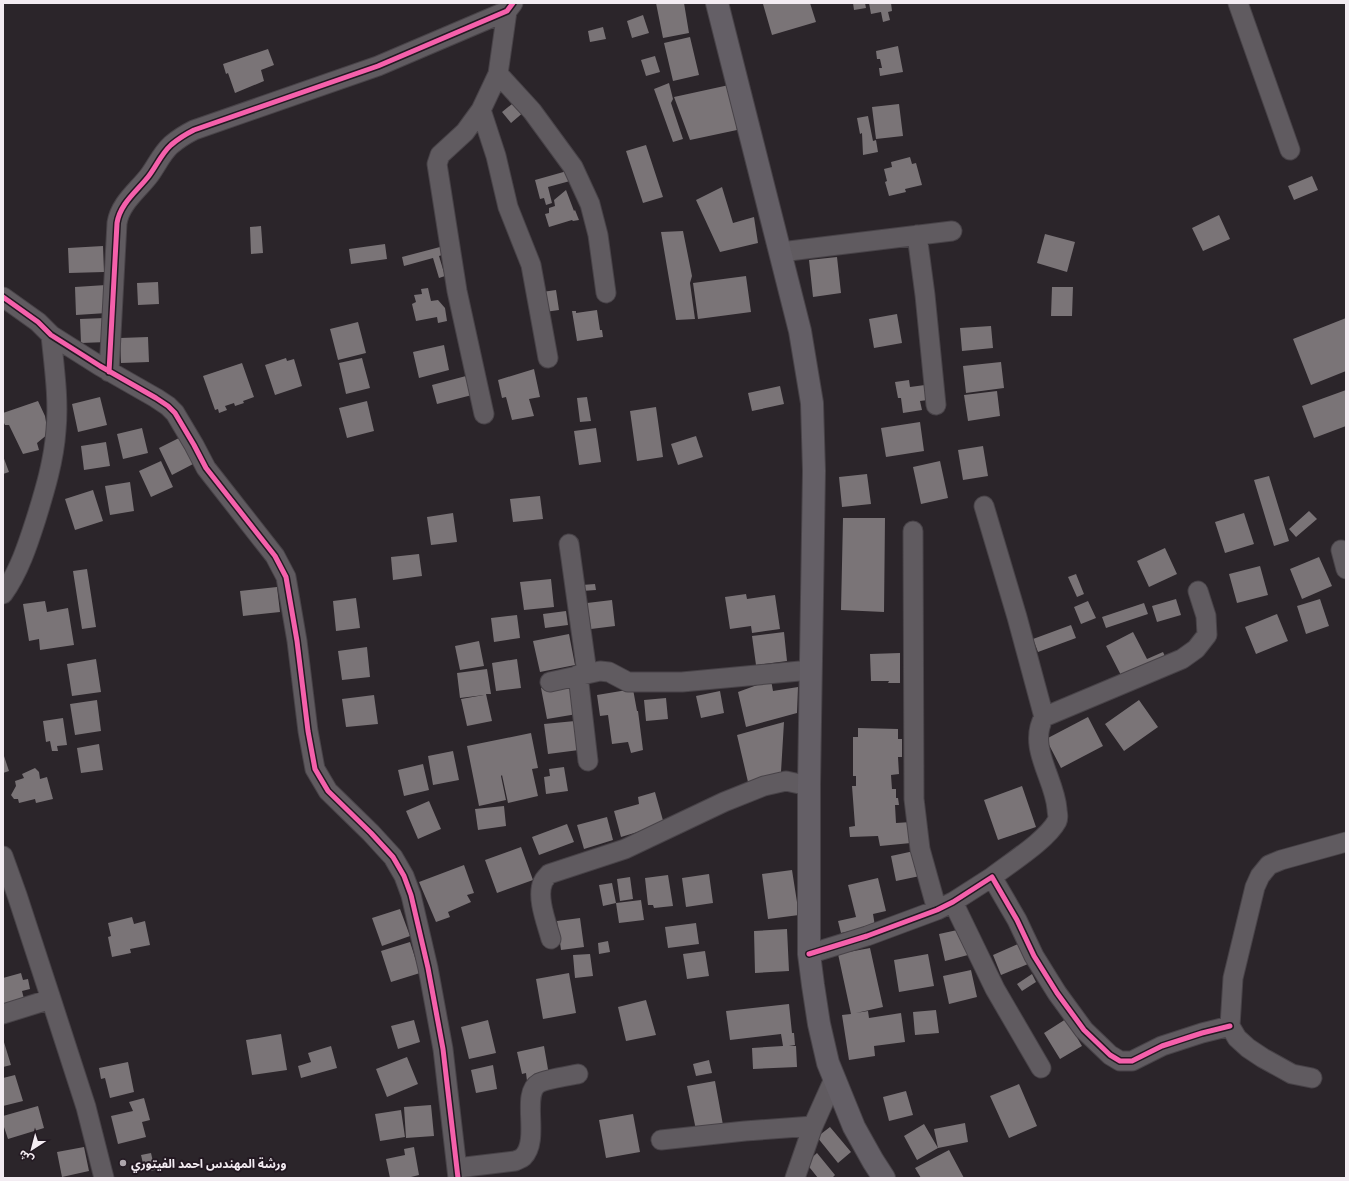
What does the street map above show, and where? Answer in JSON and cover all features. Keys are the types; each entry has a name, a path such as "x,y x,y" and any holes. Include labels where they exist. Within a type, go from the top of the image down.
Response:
{"main road":[{"path":"717,3 800,331 812,403 814,471 809,786 809,954 818,1024 828,1063 854,1127 873,1162 884,1178"}],"street":[{"path":"1238,3 1290,150"},
{"path":"484,414 457,291 437,164 440,155 465,132 481,110 498,74 510,7"},
{"path":"109,372 118,215 122,207 149,176 173,143 194,130 378,66 510,7"},
{"path":"498,74 532,111 573,167 590,204 598,235 606,293"},
{"path":"481,110 496,156 508,207 531,266 548,358"},
{"path":"781,252 952,231"},
{"path":"917,235 936,405"},
{"path":"3,297 38,322 51,335 109,372 168,406 175,414 206,468 275,556 286,577 315,769 328,791 393,857 404,876 410,895 428,968 443,1049 457,1173 515,1161 523,1157 527,1150 531,1136 531,1095 533,1088 539,1083 578,1074"},
{"path":"3,594 17,569 29,540 46,488 52,461 56,429 56,407 51,335"},
{"path":"984,506 1017,616 1044,718"},
{"path":"913,531 914,800 920,849 945,906 1041,1068"},
{"path":"569,544 582,674 588,761"},
{"path":"1341,550 1346,569"},
{"path":"809,954 867,936 945,906 992,877 1051,831 1058,819 1057,803 1040,749 1038,734 1040,725 1044,718 1182,659 1196,649 1207,635 1206,616 1198,591"},
{"path":"550,682 582,674 608,672 628,682 682,682 811,670"},
{"path":"551,939 541,902 543,881 549,874 625,848 724,802 764,786 786,781 809,786"},
{"path":"1312,1078 1292,1074 1263,1058 1248,1048 1237,1038 1230,1026 1233,978 1253,894 1260,876 1269,865 1281,860 1346,842"},
{"path":"3,856 86,1107 104,1178"},
{"path":"992,877 1034,956 1058,993 1084,1030 1110,1055 1120,1061 1132,1061 1162,1046 1230,1026"},
{"path":"3,1014 51,999"},
{"path":"795,1178 813,1126 834,1079"},
{"path":"661,1140 745,1131 813,1126"}],"building":[{"path":"656,3 684,3 689,33 663,38"},
{"path":"810,3 816,22 772,35 763,4"},
{"path":"853,3 865,3 866,8 854,10"},
{"path":"869,3 891,3 892,11 888,12 890,20 883,22 881,12 871,14"},
{"path":"643,15 649,33 632,38 627,21"},
{"path":"603,27 606,39 590,42 588,31"},
{"path":"690,37 699,75 673,81 664,43"},
{"path":"898,46 903,72 880,76 879,68 882,68 880,59 877,59 876,51"},
{"path":"268,49 274,65 261,70 264,81 235,93 223,64"},
{"path":"655,56 660,72 646,76 641,60"},
{"path":"669,83 673,99 671,103 683,139 673,142 654,89"},
{"path":"729,85 737,130 690,140 674,97"},
{"path":"517,100 525,111 511,123 502,112"},
{"path":"899,104 903,136 876,139 872,107"},
{"path":"868,116 873,141 876,140 878,152 863,155 862,133 860,134 857,118"},
{"path":"646,145 663,197 643,203 626,151"},
{"path":"910,157 912,164 916,163 922,185 905,189 906,192 889,196 885,182 887,181 884,169 892,167 891,162"},
{"path":"567,171 570,181 548,187 552,203 546,205 544,198 540,199 535,180"},
{"path":"1312,176 1318,190 1294,200 1288,186"},
{"path":"722,187 733,223 754,217 758,243 720,252 696,200"},
{"path":"566,190 579,220 572,220 549,227 545,214 549,213 549,208 555,206 554,200"},
{"path":"1219,215 1230,239 1203,251 1192,228"},
{"path":"261,226 263,253 251,254 250,227"},
{"path":"683,231 692,276 690,283 695,319 676,320 661,232"},
{"path":"1045,234 1075,242 1067,272 1037,263"},
{"path":"385,244 387,259 351,264 349,249"},
{"path":"103,246 104,272 69,273 68,248"},
{"path":"440,247 442,255 439,256 445,276 439,278 433,258 404,266 402,257"},
{"path":"837,257 841,293 813,297 809,260"},
{"path":"746,276 751,312 698,319 693,283"},
{"path":"158,282 159,304 138,305 137,283"},
{"path":"106,285 107,313 76,315 75,287"},
{"path":"1052,287 1073,287 1072,316 1051,316"},
{"path":"428,288 431,301 438,300 445,308 447,321 438,323 437,317 416,321 412,304 416,302 414,295 422,294 421,289"},
{"path":"556,290 559,310 545,312 542,292"},
{"path":"597,310 600,330 602,330 603,337 577,341 572,311 576,311 576,313"},
{"path":"897,314 902,343 874,348 869,319"},
{"path":"105,318 107,342 81,343 80,319"},
{"path":"1346,318 1346,371 1311,385 1293,339"},
{"path":"358,322 366,353 338,360 330,329"},
{"path":"991,326 993,348 962,351 960,328"},
{"path":"148,337 149,362 121,363 120,338"},
{"path":"444,345 449,370 419,378 413,352"},
{"path":"286,358 287,361 294,359 302,386 275,395 265,365"},
{"path":"362,358 370,388 346,394 339,363"},
{"path":"1001,362 1004,388 966,393 963,366"},
{"path":"242,363 254,397 235,406 234,403 225,406 227,410 219,413 218,409 215,410 203,376"},
{"path":"534,369 540,397 529,399 534,416 512,420 506,397 502,398 498,380"},
{"path":"466,376 472,395 437,404 432,385"},
{"path":"909,380 910,387 925,385 928,400 920,401 922,410 903,413 901,398 898,398 895,382"},
{"path":"780,386 784,404 752,411 748,393"},
{"path":"1346,390 1346,426 1314,438 1302,406"},
{"path":"997,391 1000,416 968,421 964,395"},
{"path":"100,397 107,425 78,432 72,404"},
{"path":"587,397 591,421 580,422 577,398"},
{"path":"38,401 45,416 48,434 37,443 39,450 23,454 9,425 5,425 3,421 3,413"},
{"path":"367,401 374,431 347,438 339,408"},
{"path":"656,407 663,457 637,461 630,411"},
{"path":"920,422 924,451 886,457 881,428"},
{"path":"142,428 148,453 123,459 117,434"},
{"path":"596,428 601,462 579,465 574,431"},
{"path":"183,436 197,462 172,475 159,448"},
{"path":"696,436 703,457 678,465 671,444"},
{"path":"106,442 110,466 84,470 81,446"},
{"path":"983,446 988,476 963,480 958,450"},
{"path":"3,456 9,472 3,474"},
{"path":"161,461 173,487 151,497 139,471"},
{"path":"940,461 948,498 921,504 913,467"},
{"path":"867,474 871,504 842,507 839,477"},
{"path":"1269,476 1289,541 1274,546 1254,480"},
{"path":"130,482 134,511 110,515 105,486"},
{"path":"93,490 103,521 75,530 65,499"},
{"path":"540,496 543,519 513,522 510,499"},
{"path":"1309,511 1317,519 1296,537 1289,529"},
{"path":"453,513 457,542 431,545 427,517"},
{"path":"1244,513 1254,544 1225,553 1215,522"},
{"path":"843,518 885,518 884,612 841,610"},
{"path":"1165,548 1177,574 1149,587 1137,561"},
{"path":"419,554 422,576 393,580 391,557"},
{"path":"1319,557 1332,586 1302,599 1290,569"},
{"path":"1260,566 1268,595 1237,603 1229,574"},
{"path":"87,569 96,627 82,629 73,571"},
{"path":"1076,574 1084,594 1077,597 1068,577"},
{"path":"551,579 554,607 524,610 520,582"},
{"path":"595,584 596,590 582,591 582,585"},
{"path":"277,587 280,612 243,616 240,591"},
{"path":"746,594 747,599 775,595 780,629 752,633 751,626 730,629 725,597"},
{"path":"356,598 360,628 336,631 333,601"},
{"path":"1176,599 1181,615 1157,622 1152,606"},
{"path":"1320,599 1329,626 1306,634 1297,606"},
{"path":"612,600 615,626 591,629 587,603"},
{"path":"45,601 47,612 68,608 74,645 40,650 39,639 29,641 23,604"},
{"path":"1088,601 1096,618 1081,624 1074,607"},
{"path":"1144,603 1148,614 1106,628 1102,617"},
{"path":"566,611 568,625 545,628 543,614"},
{"path":"1277,614 1288,641 1256,654 1245,627"},
{"path":"517,615 520,638 494,642 491,618"},
{"path":"1071,625 1076,638 1038,652 1033,639"},
{"path":"784,632 787,661 756,665 752,636"},
{"path":"1133,632 1147,659 1163,652 1170,667 1125,683 1106,646"},
{"path":"569,634 575,665 540,672 533,641"},
{"path":"479,641 484,666 460,670 455,646"},
{"path":"367,647 370,677 342,680 338,651"},
{"path":"900,653 900,683 888,683 889,681 871,681 870,654"},
{"path":"96,659 101,692 72,696 67,664"},
{"path":"517,659 521,688 496,691 492,663"},
{"path":"487,669 491,694 486,694 492,721 467,726 461,699 484,695 460,698 457,673"},
{"path":"771,680 773,691 798,687 797,713 746,727 738,692"},
{"path":"570,682 577,714 547,719 541,688"},
{"path":"633,689 638,711 643,750 631,753 628,742 612,744 608,715 600,716 597,695"},
{"path":"720,691 724,713 701,718 696,696"},
{"path":"374,695 378,724 346,727 342,699"},
{"path":"666,698 668,719 646,721 644,700"},
{"path":"97,700 101,731 75,735 70,704"},
{"path":"1139,700 1158,727 1124,751 1105,724"},
{"path":"1088,717 1103,746 1061,768 1046,739"},
{"path":"63,718 67,745 57,746 58,751 52,751 50,741 46,742 43,721"},
{"path":"575,721 579,750 548,754 544,724"},
{"path":"784,722 781,772 748,782 737,735"},
{"path":"858,728 898,729 898,739 902,739 902,757 898,757 899,774 891,775 892,789 896,789 896,798 898,798 899,805 895,805 896,823 911,822 911,843 880,846 878,836 850,837 849,827 855,826 852,786 856,786 856,776 853,776 853,737 858,737"},
{"path":"531,733 538,768 532,769 538,796 508,803 502,775 506,800 479,806 467,746"},
{"path":"99,744 103,770 81,773 77,748"},
{"path":"453,751 459,780 433,785 428,756"},
{"path":"3,753 9,771 3,773"},
{"path":"423,764 429,790 404,796 398,770"},
{"path":"564,767 568,791 546,794 544,777 550,776 549,769"},
{"path":"35,768 39,772 40,779 47,777 53,799 36,803 35,799 19,803 18,799 14,799 11,795 16,786 15,781 24,778 22,774"},
{"path":"1022,786 1036,827 998,840 984,800"},
{"path":"655,792 664,824 621,837 614,811 639,804 638,797"},
{"path":"429,801 441,829 418,839 406,811"},
{"path":"504,806 506,826 478,830 475,809"},
{"path":"607,817 613,840 584,849 577,825"},
{"path":"567,824 574,842 539,855 532,837"},
{"path":"521,847 533,880 497,893 485,860"},
{"path":"914,851 920,876 896,881 891,856"},
{"path":"464,865 474,893 467,895 471,902 448,912 450,917 436,922 419,882"},
{"path":"792,870 799,915 768,919 762,874"},
{"path":"709,874 713,903 686,907 682,878"},
{"path":"668,875 673,906 654,908 653,905 648,905 645,878"},
{"path":"630,877 633,899 620,901 617,879"},
{"path":"878,878 886,911 873,914 875,926 841,933 838,921 856,917 848,885"},
{"path":"612,883 616,903 603,906 599,885"},
{"path":"641,900 644,920 619,923 616,903"},
{"path":"400,909 410,936 382,946 372,918"},
{"path":"132,917 134,924 145,921 150,945 130,949 131,953 112,957 108,937 111,936 108,923"},
{"path":"580,918 584,947 561,950 557,921"},
{"path":"696,923 699,944 668,948 665,927"},
{"path":"787,929 789,971 755,973 754,931"},
{"path":"962,929 968,955 945,961 939,934"},
{"path":"608,941 610,952 599,954 598,943"},
{"path":"410,942 420,973 391,982 381,951"},
{"path":"1020,943 1028,964 1001,975 993,955"},
{"path":"870,948 883,1007 856,1013 868,1011 869,1018 901,1013 905,1042 874,1046 875,1056 849,1060 842,1015 851,1014 838,954"},
{"path":"705,951 709,976 687,979 683,954"},
{"path":"590,954 593,976 575,978 573,955"},
{"path":"928,954 934,986 899,992 894,960"},
{"path":"971,970 977,997 949,1004 943,976"},
{"path":"21,973 23,980 28,979 30,989 22,991 24,999 3,1004 3,978"},
{"path":"569,973 576,1013 543,1019 536,979"},
{"path":"1032,974 1036,982 1022,991 1017,984"},
{"path":"646,1000 656,1035 626,1041 618,1007"},
{"path":"789,1004 792,1033 794,1033 795,1045 789,1046 796,1046 797,1067 753,1069 752,1048 783,1046 781,1034 730,1040 726,1011"},
{"path":"936,1010 939,1033 915,1035 913,1012"},
{"path":"1066,1019 1082,1046 1060,1059 1044,1033"},
{"path":"414,1020 420,1042 398,1049 391,1026"},
{"path":"488,1020 496,1053 469,1059 461,1027"},
{"path":"281,1034 287,1070 252,1075 246,1040"},
{"path":"3,1039 11,1065 3,1067"},
{"path":"331,1046 337,1068 301,1078 298,1066 311,1062 308,1053"},
{"path":"544,1046 549,1075 527,1081 526,1073 522,1074 517,1052"},
{"path":"407,1057 418,1084 387,1097 376,1069"},
{"path":"709,1060 712,1073 696,1076 693,1064"},
{"path":"128,1062 134,1092 110,1098 105,1078 101,1079 99,1068"},
{"path":"493,1065 497,1089 476,1093 471,1070"},
{"path":"15,1075 23,1101 3,1106 3,1078"},
{"path":"715,1081 723,1125 696,1130 687,1086"},
{"path":"1019,1084 1037,1126 1009,1138 990,1096"},
{"path":"906,1091 913,1115 889,1121 883,1097"},
{"path":"144,1098 150,1120 142,1122 146,1137 118,1144 111,1116 133,1111 129,1102"},
{"path":"431,1105 434,1136 406,1138 404,1107"},
{"path":"38,1106 44,1128 8,1139 3,1124 3,1116"},
{"path":"401,1110 405,1137 380,1141 375,1114"},
{"path":"633,1114 640,1152 606,1158 599,1120"},
{"path":"965,1123 968,1142 938,1148 934,1129"},
{"path":"924,1124 938,1148 917,1160 904,1136"},
{"path":"830,1127 851,1152 838,1163 817,1137"},
{"path":"84,1147 89,1171 62,1177 57,1152"},
{"path":"414,1147 419,1175 411,1178 390,1178 386,1159 405,1155 404,1149"},
{"path":"949,1150 964,1178 921,1178 915,1168"},
{"path":"151,1153 155,1170 145,1172 141,1155"},
{"path":"817,1153 835,1175 832,1178 818,1178 806,1163"}],"cycle path":[{"path":"109,372 117,223 121,210 129,198 148,177 164,152 171,145 194,130 378,66 507,11 513,3"},
{"path":"3,297 38,322 51,335 168,406 175,413 206,468 275,556 286,577 297,641 308,731 315,769 328,791 393,857 404,876 411,895 428,968 443,1049 458,1178"},
{"path":"809,954 867,936 937,910 953,902 992,877 1017,920 1034,956 1057,993 1084,1030 1110,1055 1120,1061 1132,1061 1162,1046 1230,1026"}],"place":[{"name":"ورشة المهندس احمد الفيتوري","path":"123,1163"}]}
